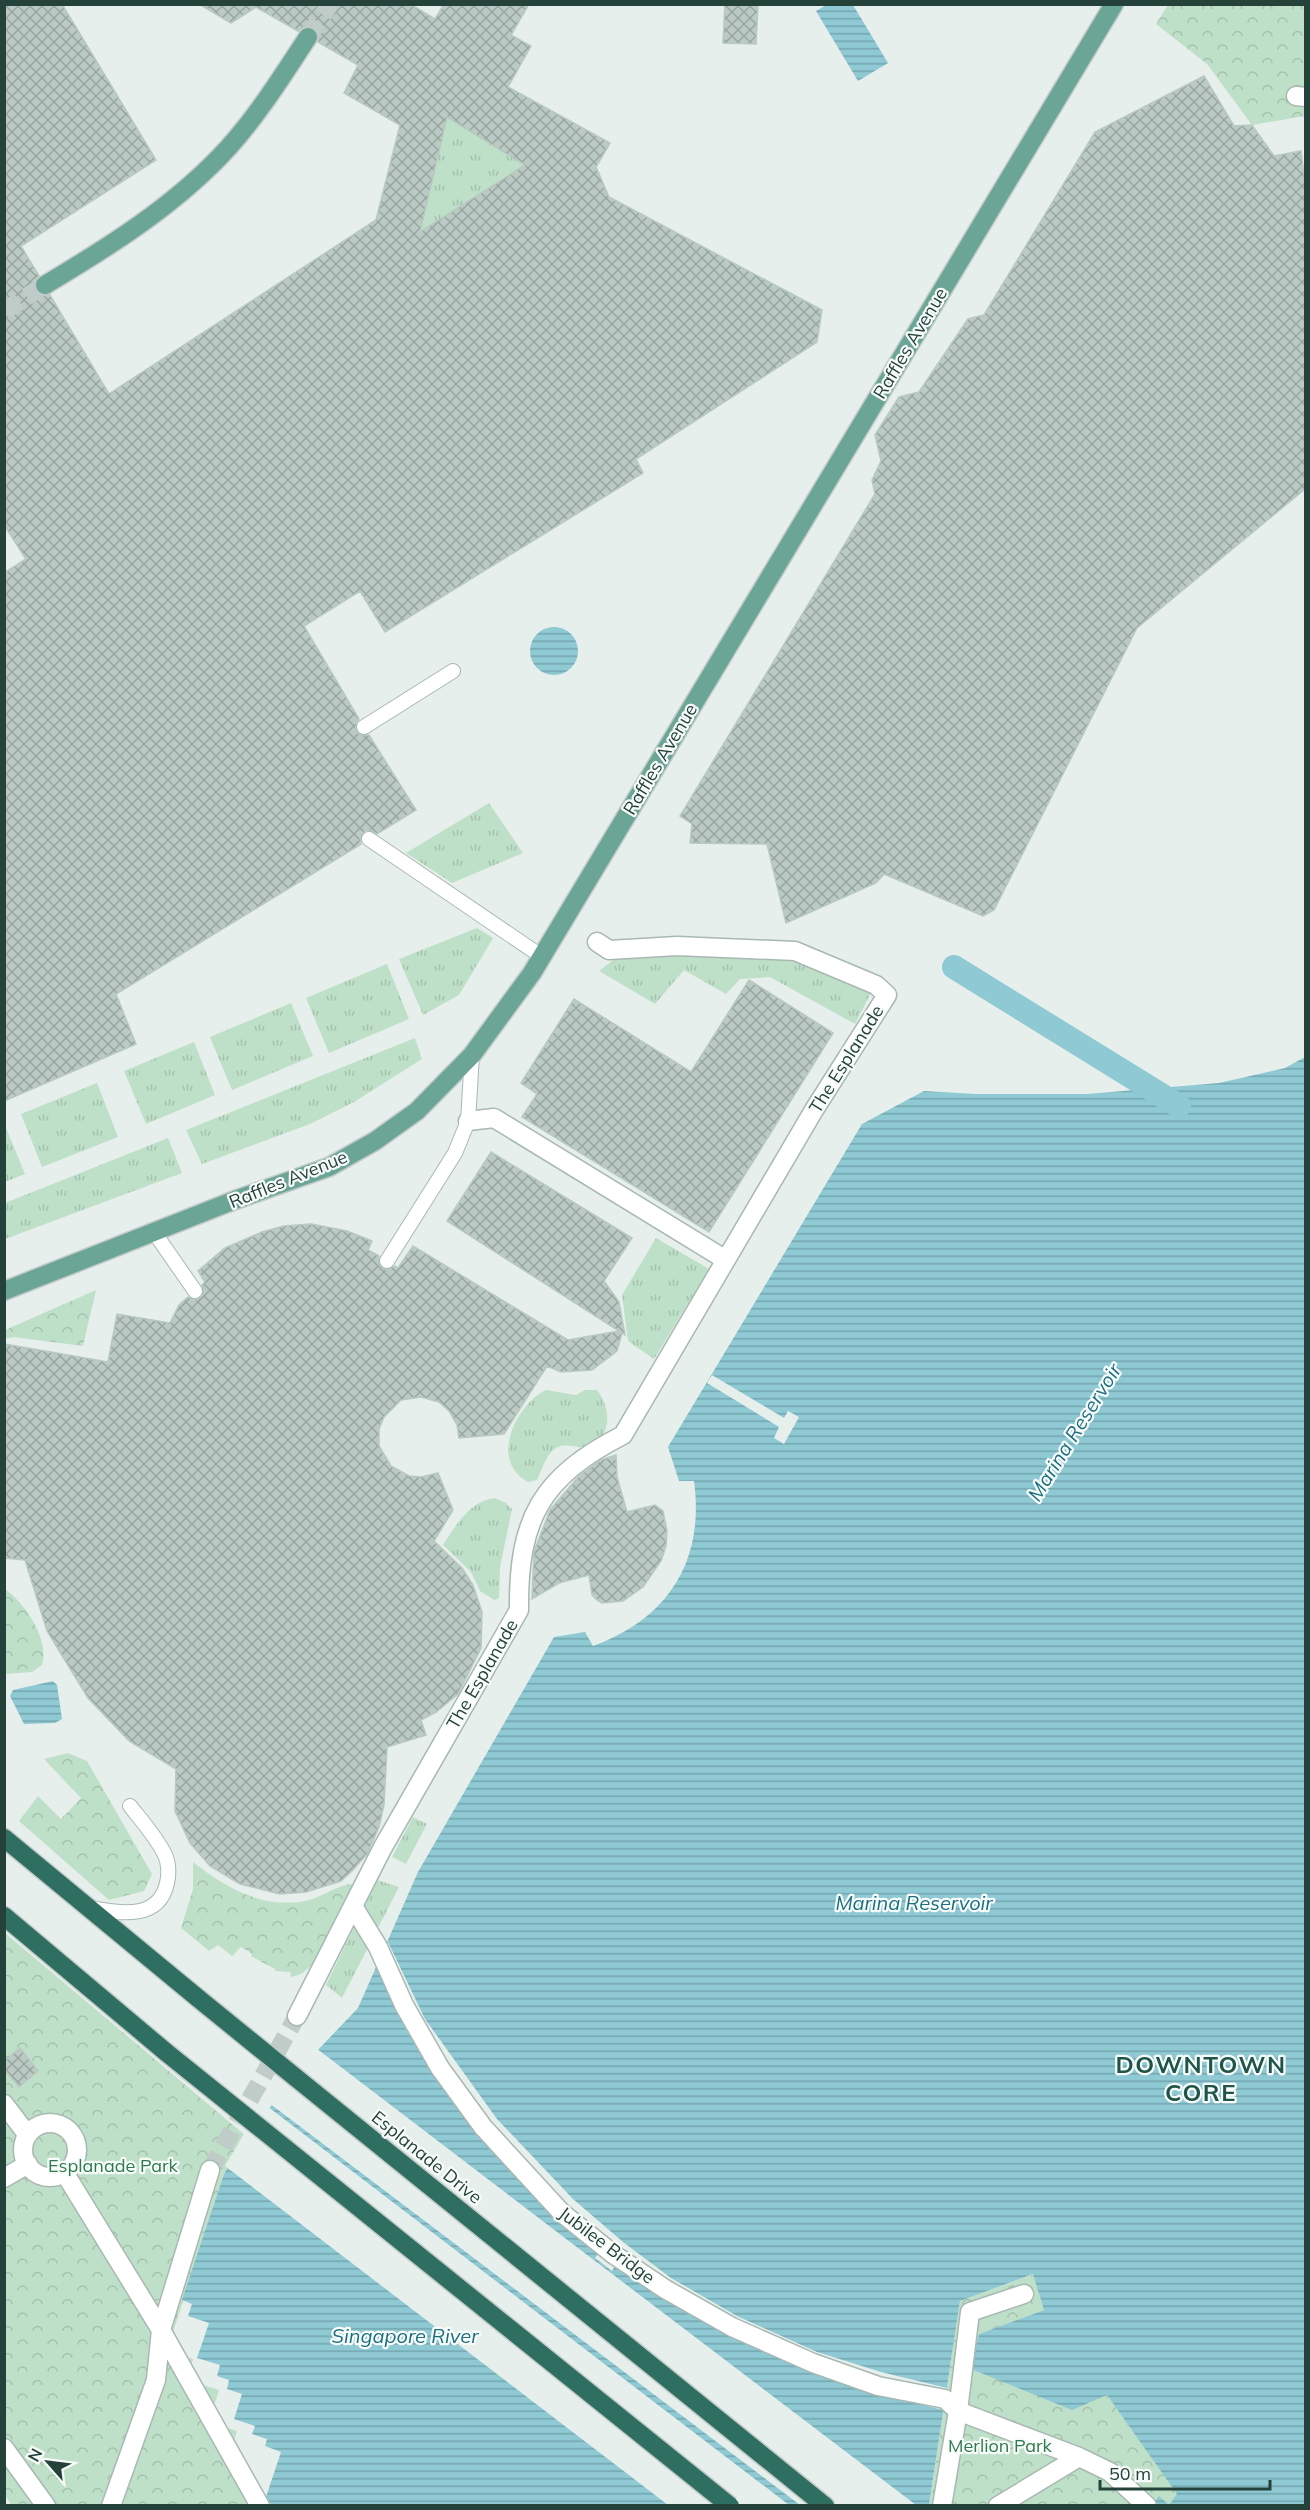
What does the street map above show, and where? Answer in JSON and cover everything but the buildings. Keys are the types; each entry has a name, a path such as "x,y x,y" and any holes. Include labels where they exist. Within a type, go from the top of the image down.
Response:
{"highway":[{"name":"Esplanade Drive","path":"4,1838 199,1999 825,2505"},
{"path":"4,1916 167,2053 730,2505"}],"main road":[{"name":"Raffles Avenue","path":"4,1291 329,1167 375,1141 417,1111 472,1055 542,956 1114,4"},
{"path":"45,285 145,223 228,148 276,85 308,37"}],"street":[{"name":"The Esplanade","path":"297,2016 383,1847 519,1610 519,1569 522,1547 528,1526 541,1502 560,1476 580,1458 622,1435 813,1110 887,995 876,985 795,951 677,946 609,950 597,942"},
{"path":"468,1121 494,1118 726,1260"},
{"name":"Jubilee Bridge","path":"353,1906 382,1957 404,2005 440,2068 483,2127 562,2213 613,2254 665,2289 732,2326 813,2363 878,2386 952,2405 1079,2457 1110,2472 1147,2505"},
{"path":"4,2104 27,2134"},
{"path":"45,2122 67,2127 78,2146 73,2167 54,2178 34,2173 28,2164 22,2155 27,2134 45,2122"},
{"path":"4,2178 28,2164"},
{"path":"111,2505 156,2380 161,2330 210,2170"},
{"path":"64,2172 161,2330 255,2503"},
{"path":"942,2505 952,2405 970,2312 1024,2294"},
{"path":"4,2448 46,2505"},
{"path":"998,2505 1079,2457"}],"lane":[{"path":"364,727 453,671"},
{"path":"369,839 542,956"},
{"path":"387,1261 455,1153 468,1121 472,1055"},
{"path":"154,1232 195,1291"},
{"path":"88,1907 136,1913 150,1908 161,1899 165,1890 168,1875 166,1856 130,1806"}],"green space":[{"path":"1168,5 1305,5 1305,116 1252,125 1207,64 1156,24"},
{"path":"447,117 525,165 420,232"},
{"path":"489,803 523,853 452,883 406,853"},
{"path":"477,928 493,938 459,995 423,1015 399,959"},
{"path":"685,950 806,960 873,989 855,1024 770,977 740,979 726,994 684,970 655,1004 599,971 616,958"},
{"path":"387,964 409,1019 329,1053 306,998"},
{"path":"291,1003 313,1056 232,1090 210,1037"},
{"path":"415,1038 422,1059 354,1102 310,1124 202,1164 186,1130"},
{"path":"194,1042 215,1095 146,1124 124,1071"},
{"path":"97,1083 118,1137 42,1167 21,1114"},
{"path":"4,1123 25,1174 5,1182 4,1182"},
{"path":"168,1138 182,1173 5,1239 5,1203"},
{"path":"656,1238 709,1269 654,1359 628,1341 622,1295"},
{"path":"96,1290 83,1346 14,1337 5,1339 5,1330"},
{"path":"546,1390 576,1395 585,1390 597,1390 607,1412 606,1428 603,1435 589,1446 556,1448 546,1460 537,1480 528,1482 516,1473 510,1461 508,1448 516,1420 535,1397"},
{"path":"495,1498 512,1509 500,1567 499,1598 494,1600 480,1591 471,1572 443,1545 464,1515 478,1504"},
{"path":"5,1589 28,1613 39,1634 44,1655 42,1665 32,1672 5,1674"},
{"path":"68,1753 87,1761 152,1874 144,1891 109,1900 19,1821 38,1796 61,1819 81,1798 44,1759"},
{"path":"413,1817 427,1824 406,1864 392,1857"},
{"path":"193,1862 233,1888 262,1900 293,1903 309,1900 353,1884 337,1924 322,1952 303,1973 291,1977 290,1972 275,1971 241,1947 232,1956 218,1945 209,1951 181,1928 193,1889"},
{"path":"377,1880 399,1887 342,1998 326,1985"},
{"name":"Esplanade Park","path":"5,1933 246,2136 224,2174 167,2351 193,2359 187,2380 219,2390 209,2422 237,2431 228,2463 251,2470 245,2491 266,2497 272,2505 12,2506 5,2495"},
{"name":"Merlion Park","path":"1034,2274 1044,2310 979,2334 1107,2395 1178,2494 1169,2505 1155,2501 1159,2506 929,2506 960,2301"}],"water":[{"path":"828,4 853,5 888,63 858,81 816,11"},
{"path":"549,627 559,627 571,634 578,646 578,656 571,668 559,675 549,675 534,664 530,656 530,646 541,631"},
{"name":"Marina Reservoir","path":"1305,1057 1305,2505 1169,2505 1177,2494 1107,2395 1072,2410 971,2369 979,2334 1044,2310 1033,2274 960,2301 929,2505 272,2505 266,2497 281,2452 265,2446 267,2439 252,2434 255,2426 234,2419 242,2394 227,2389 229,2380 217,2376 220,2365 197,2358 209,2323 188,2316 192,2304 182,2300 224,2174 246,2136 315,2053 358,2008 418,1872 554,1637 585,1632 593,1646 642,1620 661,1603 676,1583 687,1561 696,1510 694,1481 679,1481 668,1447 862,1124 924,1091 975,1094 1087,1094 1219,1083 1285,1068"},
{"path":"53,1681 57,1685 62,1719 55,1723 24,1724 10,1696 13,1690"},
{"path":"1159,2496 1169,2505 1159,2505 1155,2501"}],"pier":[{"path":"712,1375 784,1418 788,1411 799,1417 784,1444 774,1438 779,1427 707,1383"},
{"path":"388,1942 425,2019 497,2119 573,2199 623,2242 671,2278 737,2316 817,2352 881,2372 947,2388 943,2410 875,2393 809,2371 728,2335 661,2295 616,2264 612,2271 595,2258 600,2252 433,2072 406,2030 377,1967"},
{"path":"316,2048 916,2505 800,2505 269,2103"},
{"path":"267,2106 789,2505 668,2505 225,2166 244,2134"}],"waterway":[{"path":"954,967 1179,1106"}],"tunnel":[{"path":"308,37 330,4"},
{"path":"4,311 45,285"},
{"path":"210,2170 297,2016"}],"district":[{"name":"DOWNTOWN CORE","path":"1201,2078"}],"water label":[{"name":"Singapore River","path":"405,2335"}]}
